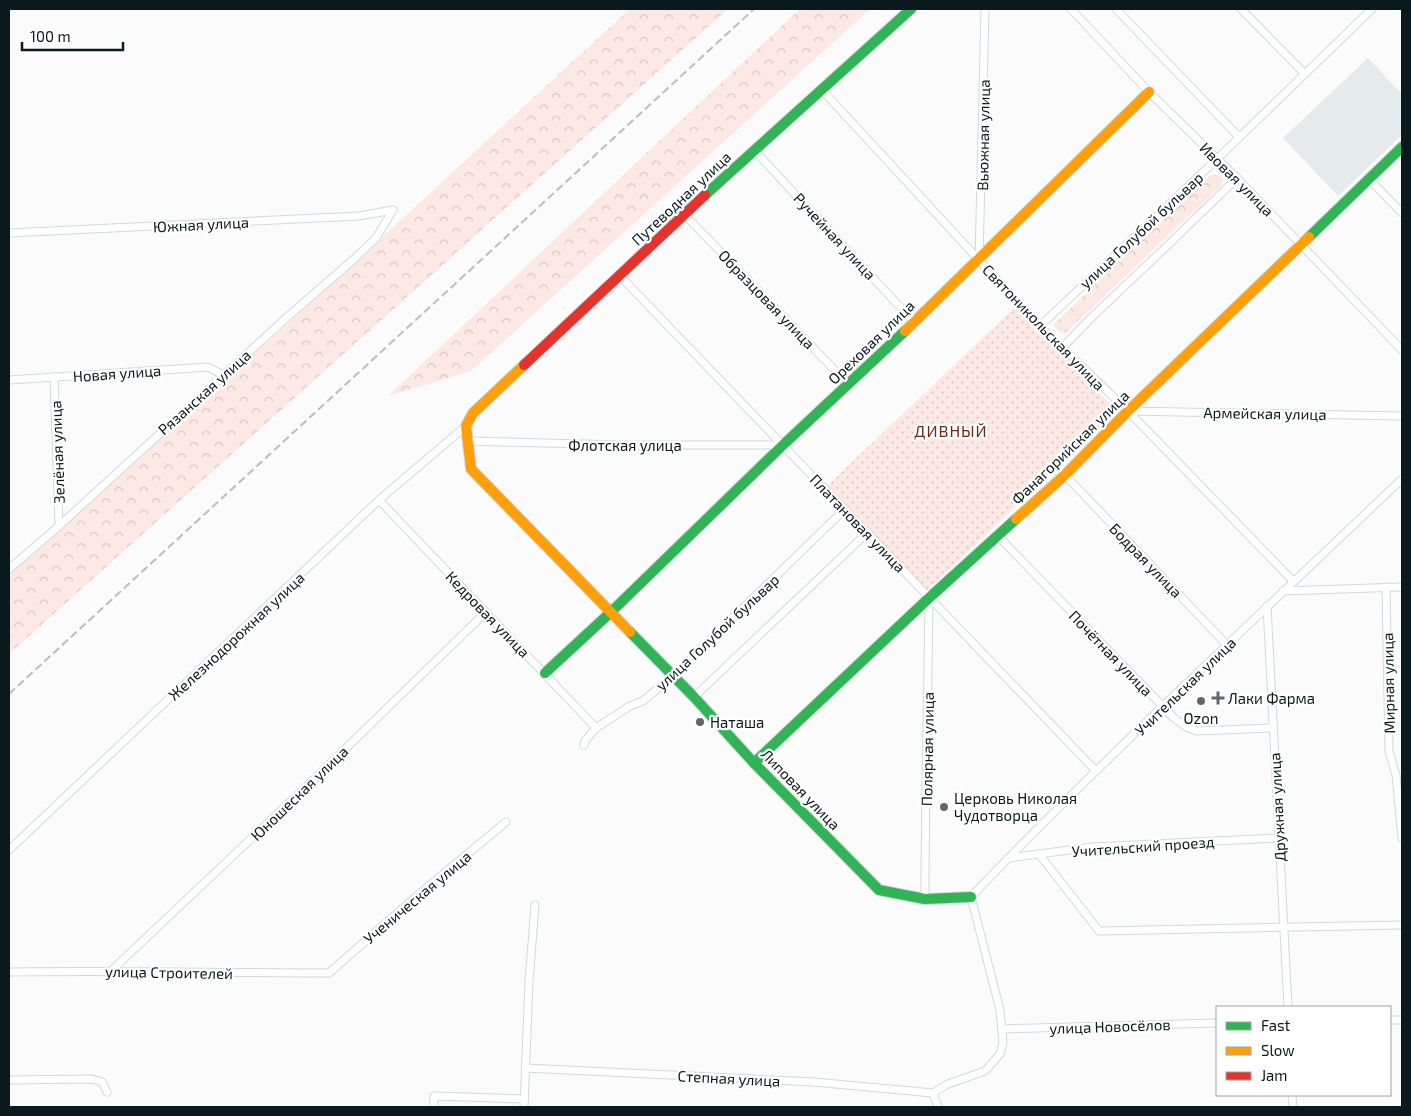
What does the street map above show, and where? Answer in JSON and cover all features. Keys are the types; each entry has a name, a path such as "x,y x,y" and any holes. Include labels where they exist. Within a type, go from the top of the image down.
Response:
{"street":[{"name":"Путеводная улица","path":"466,426 473,412 684,214 911,9"},
{"name":"Вьюжная улица","path":"979,260 985,9"},
{"name":"Ивовая улица","path":"1071,9 1149,92 1237,178 1402,350"},
{"name":"Ивовая улица","path":"1116,9 1239,137"},
{"path":"1240,9 1304,73"},
{"name":"улица Голубой бульвар","path":"1040,326 1217,159 1368,10"},
{"name":"Святоникольская улица","path":"821,89 1040,326 1128,411 1293,581"},
{"name":"Ореховая улица","path":"545,673 611,612 783,444 849,385 979,260 1149,92"},
{"name":"Фанагорийская улица","path":"754,763 929,598 1064,475 1402,147"},
{"name":"Ручейная улица","path":"755,151 914,322"},
{"name":"улица Голубой бульвар","path":"1062,348 1237,178"},
{"path":"1370,180 1402,213"},
{"name":"Южная улица","path":"9,233 359,216 393,210"},
{"name":"Рязанская улица","path":"9,569 354,259 376,238 393,210"},
{"name":"Образцовая улица","path":"684,214 849,385"},
{"name":"Платановая улица","path":"620,276 1096,771"},
{"name":"Новая улица","path":"9,380 208,367 223,375"},
{"name":"Зелёная улица","path":"54,378 59,526"},
{"name":"Армейская улица","path":"1128,411 1402,416"},
{"path":"466,426 467,441"},
{"name":"Железнодорожная улица","path":"9,850 379,500 466,426"},
{"name":"Флотская улица","path":"467,441 620,445 783,444"},
{"name":"Липовая улица","path":"467,441 471,469 694,696 754,763 879,890 925,899 972,897"},
{"name":"Бодрая улица","path":"1064,475 1227,645"},
{"name":"Учительская улица","path":"972,897 1008,858 1096,771 1402,479"},
{"name":"Кедровая улица","path":"379,500 596,728"},
{"name":"улица Голубой бульвар","path":"584,746 584,741 596,728 630,706 643,701 673,676 845,510"},
{"path":"694,696 868,532"},
{"name":"Почётная улица","path":"998,536 1174,718 1186,727 1197,731 1272,728"},
{"name":"Мирная улица","path":"1386,587 1389,751 1396,775 1402,838"},
{"path":"1283,592 1402,587"},
{"name":"Полярная улица","path":"925,899 929,598"},
{"name":"Дружная улица","path":"1267,606 1288,1006"},
{"name":"Юношеская улица","path":"112,970 306,787 485,613"},
{"name":"Ученическая улица","path":"330,973 418,895 506,822"},
{"name":"Учительский проезд","path":"1008,858 1092,847 1279,838"},
{"path":"1039,854 1099,931 1402,925"},
{"path":"938,1107 933,1093 948,1084 985,1071 1000,1054 1003,1043 1000,1010 972,897"},
{"path":"434,1107 434,1096 524,1103 529,980 535,905"},
{"name":"улица Строителей","path":"9,972 112,970 330,973"},
{"name":"улица Новосёлов","path":"1002,1029 1216,1023"},
{"name":"Степная улица","path":"525,1068 814,1082 933,1093"},
{"path":"9,1080 92,1078 102,1082 107,1092"}],"shaded area":[{"path":"1368,58 1402,94 1402,135 1338,196 1283,138"}],"green space":[{"path":"630,9 728,9 9,654 9,572 244,363"},
{"path":"800,9 870,9 471,371 388,396"},
{"path":"1210,175 1219,175 1223,179 1222,185 1065,333 1060,332 1053,325"},
{"path":"1016,306 1117,411 926,591 826,487"}],"railway":[{"path":"9,694 754,9"}],"traffic: fast":[{"path":"705,195 911,9"},
{"path":"1309,237 1402,147"},
{"path":"545,673 905,331"},
{"path":"754,763 1016,519"},
{"path":"630,632 694,697 754,763 879,890 925,899 971,897"}],"traffic: slow":[{"path":"905,331 1149,92"},
{"path":"1016,519 1065,475 1128,411 1309,237"},
{"path":"524,365 473,413 466,426 471,469 630,632"}],"traffic: jam":[{"path":"524,365 705,195"}],"place":[{"name":"Лаки Фарма","path":"1218,698"},
{"name":"Ozon","path":"1201,701"},
{"name":"Наташа","path":"700,722"},
{"name":"Церковь Николая Чудотворца","path":"944,807"}],"district":[{"name":"ДИВНЫЙ","path":"951,430"}]}
